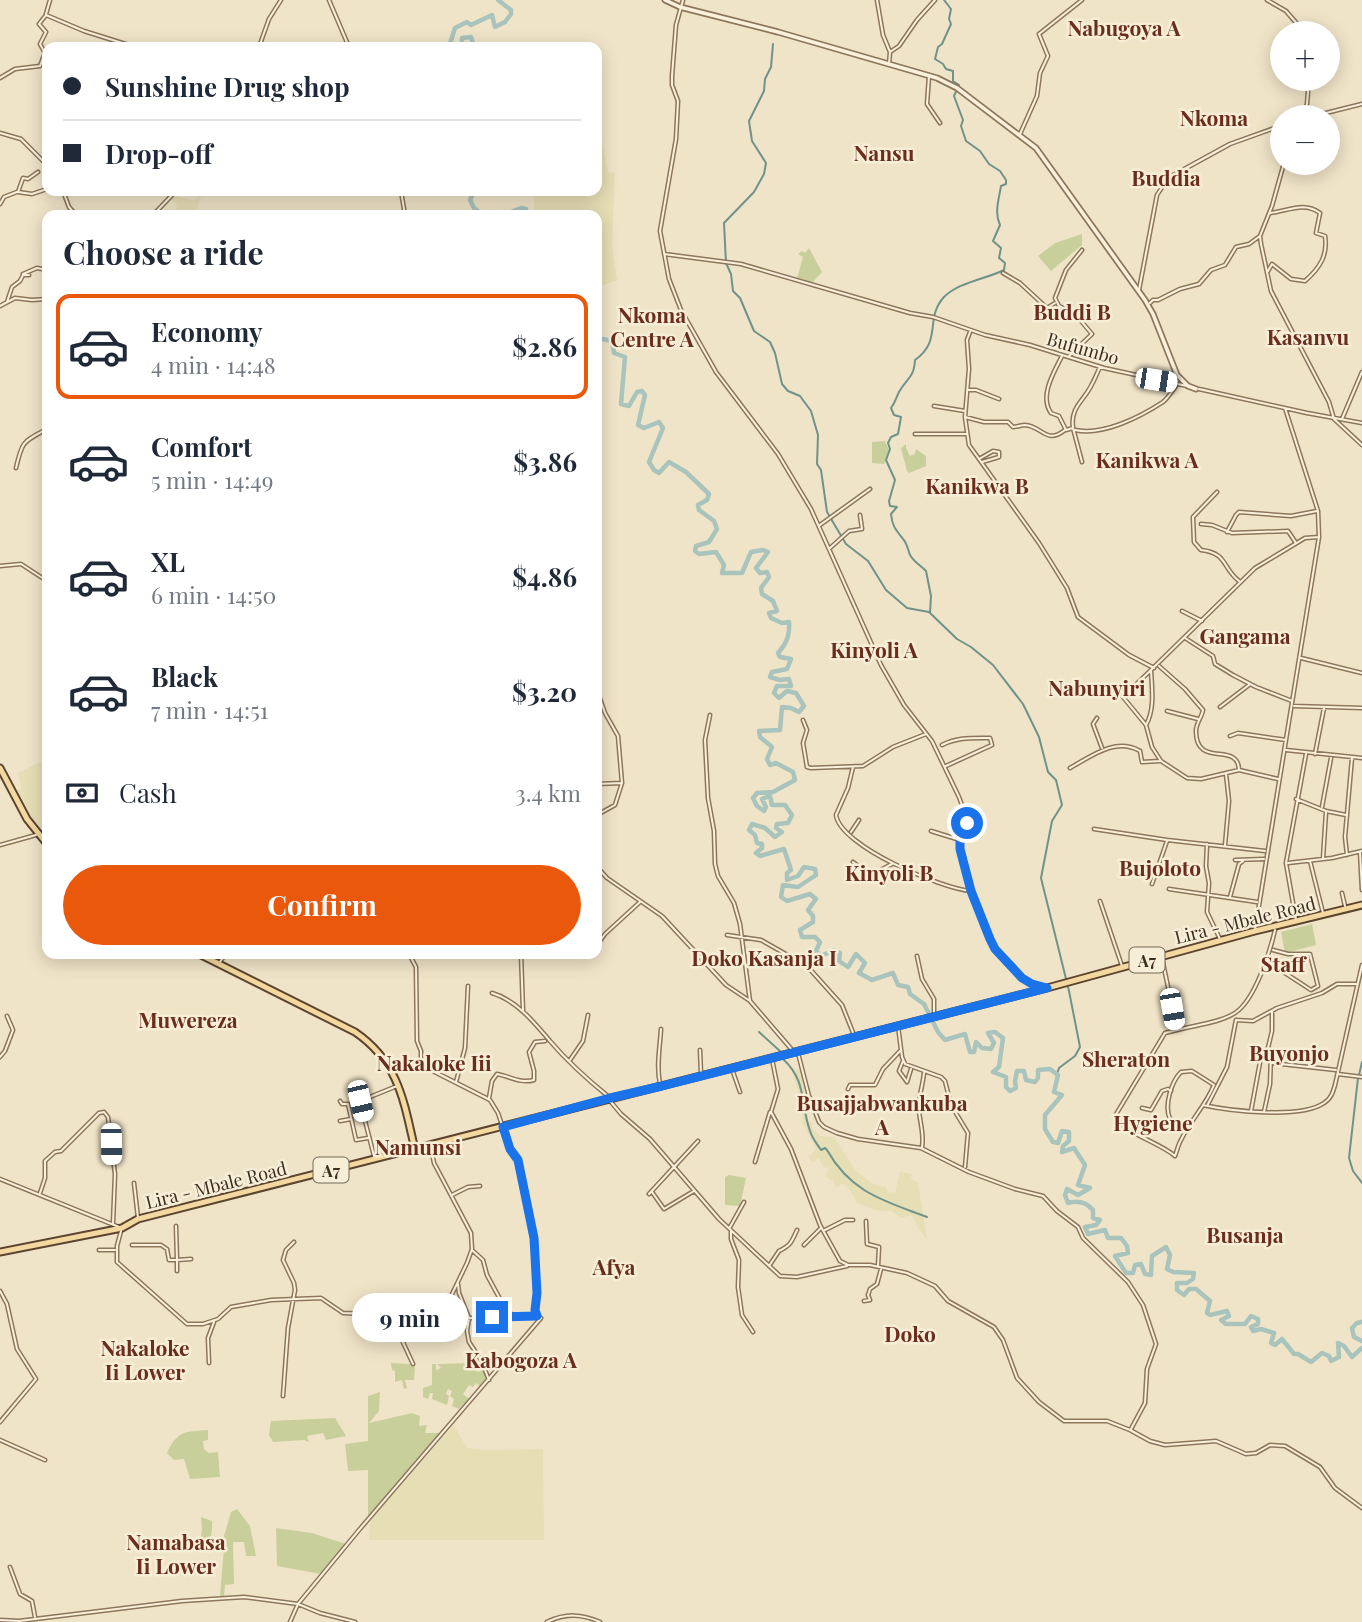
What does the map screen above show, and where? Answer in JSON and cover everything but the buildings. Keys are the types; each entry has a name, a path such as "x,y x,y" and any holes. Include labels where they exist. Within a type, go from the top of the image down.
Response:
{"main road":[{"path":"0,768 42,838"},
{"name":"Lira - Mbale Road","path":"0,1252 122,1228 138,1219 1047,988 1255,931 1362,905"},
{"path":"210,959 366,1039 382,1055 398,1085 415,1150"}],"street":[{"path":"42,48 40,44 46,32 39,24 46,16 50,0"},
{"path":"261,42 269,19 281,0"},
{"path":"329,0 347,42"},
{"path":"665,0 680,7 929,75 957,88 1038,151 1149,307 1177,375 1188,386 1362,423"},
{"path":"683,0 676,24 672,76 672,85 678,101 677,133 661,226 669,279 681,310 712,366 778,454 819,525 893,687 908,712 928,734 945,766 966,816 960,849 971,891 995,949 1022,978 1047,988"},
{"path":"877,0 883,35 890,52 889,65"},
{"path":"890,52 899,46 916,20 935,0"},
{"path":"1020,135 1037,96 1040,73 1048,55 1038,34 1082,0"},
{"path":"1267,0 1286,11 1295,21"},
{"path":"46,16 119,42"},
{"path":"0,78 15,69 40,66 42,61"},
{"path":"929,75 927,104 940,123"},
{"path":"1340,110 1362,104"},
{"path":"1139,292 1156,198 1166,181 1189,165 1230,144 1270,130"},
{"path":"0,133 21,139 42,158"},
{"path":"18,192 23,178 29,179 38,173"},
{"path":"1149,307 1153,300 1199,284 1210,271 1225,265 1236,247 1254,242 1260,236 1280,175"},
{"path":"0,204 5,197 18,192 32,194 42,191"},
{"path":"158,210 171,196"},
{"path":"1267,274 1272,264 1291,279 1305,281 1321,264 1327,247 1325,236 1316,233 1320,213 1312,206 1298,206 1269,213"},
{"path":"1260,236 1271,291 1316,375 1335,418 1362,445"},
{"path":"1254,242 1261,244"},
{"path":"1068,357 1092,334 1076,315 1056,303 1056,293 1066,277 1066,270 1082,250"},
{"name":"Bufumbo","path":"663,253 744,265 1100,367 1188,386"},
{"path":"7,303 10,289 23,275 37,268 41,269"},
{"path":"1003,273 1020,283 1047,308 1056,303"},
{"path":"23,275 29,275"},
{"path":"0,306 15,298 42,299"},
{"path":"971,331 967,340 969,369 965,417 968,445 1056,570 1067,588 1078,617 1152,669"},
{"path":"1063,355 1051,380 1046,399 1048,409 1059,416 1066,430"},
{"path":"1082,462 1073,429 1073,412 1092,385 1100,367"},
{"path":"1342,420 1362,372"},
{"path":"965,417 984,422 1008,422 1013,427 1027,425 1048,436 1073,429 1095,430 1125,424 1164,401 1177,383"},
{"path":"967,390 976,390 999,399"},
{"path":"934,406 966,411"},
{"path":"1255,931 1319,537 1318,510 1285,408"},
{"path":"16,468 19,452 26,439 42,431"},
{"path":"915,434 967,434"},
{"path":"993,451 999,452 999,457 980,460 993,451"},
{"path":"819,525 870,489"},
{"path":"1217,492 1193,517 1194,542 1201,550 1209,550 1224,559 1240,582"},
{"path":"1227,532 1239,512 1291,516 1318,510"},
{"path":"828,549 853,529 862,529 860,514"},
{"path":"1201,524 1212,525 1227,532 1286,530 1297,544"},
{"path":"1279,779 1239,770 1189,779 1161,761 1152,747 1146,725 1123,697 1158,666 1255,568 1308,537 1319,537"},
{"path":"0,566 21,564 42,578"},
{"path":"1182,611 1203,622"},
{"path":"1185,638 1213,656 1215,664 1293,704 1362,708"},
{"path":"1300,658 1362,673"},
{"path":"1158,666 1180,683 1202,708 1203,713 1196,732 1201,747 1208,754 1225,754 1232,757 1239,770"},
{"path":"1146,725 1152,710 1152,669"},
{"path":"1220,706 1250,684"},
{"path":"602,704 618,736 622,783 615,805 602,812"},
{"path":"1315,755 1324,707"},
{"path":"1167,710 1199,719"},
{"path":"710,715 705,740 715,864 718,876 734,902 743,939 750,1001"},
{"path":"1097,718 1093,725 1103,749"},
{"path":"803,720 807,730 803,743 807,767 865,765 893,747 928,734"},
{"path":"1230,736 1238,733 1287,740"},
{"path":"942,745 957,738 972,737 989,738 992,745 945,766"},
{"path":"1070,768 1103,749 1131,746 1141,752 1142,762 1161,761"},
{"path":"1285,750 1331,757 1362,758"},
{"path":"1296,922 1286,863 1306,754"},
{"path":"1322,808 1331,757"},
{"path":"1347,855 1345,837 1352,758"},
{"path":"853,767 836,817 867,850 901,869 971,891"},
{"path":"1225,846 1229,801 1226,774"},
{"path":"602,784 622,783"},
{"path":"1296,799 1326,811 1348,815"},
{"path":"1323,859 1326,811"},
{"path":"850,832 859,820"},
{"path":"1094,829 1266,852"},
{"path":"931,831 961,841"},
{"path":"0,845 38,834"},
{"path":"1152,884 1167,840"},
{"path":"1207,843 1208,915 1221,940"},
{"path":"1286,863 1361,852 1362,890"},
{"path":"1230,898 1239,864 1249,858 1265,859"},
{"path":"1235,860 1243,861"},
{"path":"1310,861 1323,914"},
{"path":"853,862 867,873 877,872 893,864"},
{"path":"602,872 662,916 726,985 750,1001 795,1052 819,1122 824,1126 836,1133 858,1139 921,1148 1015,1189 1043,1196 1078,1227 1082,1236 1128,1282 1142,1303 1156,1344 1147,1369 1145,1403 1130,1430"},
{"path":"1169,889 1258,903"},
{"path":"1342,893 1346,909"},
{"path":"602,938 641,901"},
{"path":"1100,901 1123,967"},
{"path":"1189,1128 1169,1118 1171,1092 1178,1074 1186,1070 1194,1071 1214,1083 1203,1105 1189,1128 1181,1139 1175,1156 1123,1126 1115,1116 1166,1033 1236,1013 1267,962 1276,928"},
{"path":"727,935 763,941 807,966 842,1005 854,1036"},
{"path":"1267,962 1311,990 1318,986 1310,954 1288,954 1271,949"},
{"path":"917,956 922,979 934,999 931,1017"},
{"path":"1161,957 1177,1030"},
{"path":"218,963 222,959"},
{"path":"290,1622 299,1604 359,1530 541,1318 535,1310 537,1284 534,1238 518,1160 510,1149 498,1114 488,1099 421,1065 421,1052 417,1041 416,967 412,959"},
{"path":"521,959 523,1011"},
{"path":"1203,1105 1264,1112 1306,1110 1323,1104 1331,1095 1337,1074 1362,965"},
{"path":"1207,1106 1227,1067 1236,1020 1253,1021 1272,1010 1322,993 1337,984 1357,984"},
{"path":"456,1083 461,1057 466,1048 468,986"},
{"path":"492,993 505,998 523,1011 569,1060 610,1098 621,1114 650,1139 730,1229 780,1276 789,1278 848,1265 907,1273 934,1286 948,1300 996,1329 1017,1378 1039,1402 1063,1420 1101,1420 1159,1444 1181,1445 1216,1441 1246,1454 1256,1453 1270,1445 1285,1446 1320,1466 1335,1488 1362,1508"},
{"path":"1251,1112 1261,1057 1268,1048 1272,1031 1272,1010"},
{"path":"569,1060 583,1041 588,1015"},
{"path":"0,1057 13,1030 7,1016"},
{"path":"897,1025 903,1061 899,1070 907,1082 911,1068"},
{"path":"661,1030 657,1073 662,1086"},
{"path":"5,1035 9,1037"},
{"path":"488,1099 492,1081 497,1074 516,1080 534,1080 529,1052 535,1042 545,1041"},
{"path":"1264,1112 1270,1084 1271,1055 1268,1048"},
{"path":"848,1089 850,1085 875,1086 883,1069 901,1049"},
{"path":"700,1050 701,1076"},
{"path":"755,1162 778,1089 772,1058"},
{"path":"903,1061 911,1068 945,1081 951,1105 968,1133 965,1168"},
{"path":"1271,1063 1338,1070"},
{"path":"731,1068 740,1092"},
{"path":"921,1148 923,1129 918,1102 922,1094 924,1072"},
{"path":"1337,1074 1362,1077"},
{"path":"375,1160 360,1101 398,1085"},
{"path":"1142,1108 1150,1111 1162,1091 1168,1089 1171,1092"},
{"path":"340,1101 341,1104 348,1104 356,1140 369,1138"},
{"path":"40,1195 45,1178 45,1161 55,1152 61,1151 99,1113 104,1112 108,1117 111,1159 115,1174 113,1224"},
{"path":"771,1112 791,1149 821,1227 838,1258 848,1265"},
{"path":"340,1121 351,1119"},
{"path":"694,1191 664,1209 650,1192 698,1141"},
{"path":"431,1146 434,1163 469,1227 472,1249 440,1319"},
{"path":"0,1180 122,1228 117,1262 187,1324 203,1324 218,1319"},
{"path":"134,1183 138,1219"},
{"path":"451,1195 468,1187 480,1186"},
{"path":"744,1202 730,1229 739,1260 737,1280 742,1315 753,1332"},
{"path":"824,1231 845,1220 853,1220"},
{"path":"864,1301 870,1300 869,1290 877,1284 880,1268 879,1247 867,1244 866,1221"},
{"path":"176,1226 177,1271"},
{"path":"804,1245 821,1227"},
{"path":"769,1267 779,1251 790,1244 797,1230"},
{"path":"283,1395 294,1283 283,1260 286,1250 294,1242"},
{"path":"132,1245 161,1245 167,1249 169,1260 191,1259"},
{"path":"472,1249 482,1260 486,1275 507,1312 516,1316"},
{"path":"99,1250 117,1250"},
{"path":"458,1282 459,1293 469,1318 469,1342 481,1360 489,1381"},
{"path":"0,1292 7,1304 17,1349 36,1379 0,1422"},
{"path":"209,1363 208,1338 212,1323 231,1307 271,1300 321,1298 344,1313 367,1314 402,1324 425,1325 440,1319 537,1316"},
{"path":"402,1324 401,1338 413,1364"},
{"path":"0,1440 45,1460"},
{"path":"10,1567 20,1594 32,1601 35,1618"},
{"path":"0,1620 244,1597 299,1604 355,1622"},
{"path":"547,1622 555,1618 584,1615 600,1622"}],"shaded area":[{"path":"602,140 608,172 615,173 612,246 617,280 602,286 602,210 534,210 534,196 602,196"},
{"path":"175,196 193,200 202,196 196,210 176,210 177,204 171,200"},
{"path":"42,761 42,833 16,791 22,789 18,773"},
{"path":"801,1067 808,1096 804,1097 808,1111 805,1112 808,1122 812,1122 812,1128 820,1136 834,1137 856,1171 875,1185 886,1187 888,1192 895,1193 900,1172 912,1174 911,1178 918,1183 927,1239 910,1215 902,1218 891,1211 876,1210 857,1203 851,1191 842,1183 836,1188 833,1180 825,1174 830,1169 824,1168 819,1158 812,1163 809,1156 816,1149 803,1124 792,1073"},
{"path":"454,1425 467,1448 543,1449 544,1540 369,1540 370,1521"}],"green space":[{"path":"1082,234 1082,245 1051,271 1038,256 1055,243"},
{"path":"809,248 822,272 812,283 797,278 803,257 798,254 802,251 805,253"},
{"path":"885,441 889,450 884,464 872,463 872,442"},
{"path":"906,444 910,456 915,454 916,449 926,456 926,466 909,473 907,471 901,448"},
{"path":"1312,924 1316,945 1285,953 1281,932"},
{"path":"729,1175 746,1178 740,1206 725,1205 725,1177"},
{"path":"391,1363 411,1364 415,1367 414,1380 405,1380 407,1388 404,1389 402,1380 395,1382 395,1371 392,1370"},
{"path":"469,1363 478,1372 483,1370 487,1380 480,1387 476,1383 473,1387 469,1385 463,1394 469,1399 459,1409 452,1406 454,1399 450,1396 452,1391 448,1389 447,1405 432,1399 433,1393 430,1393 428,1399 423,1397 423,1388 432,1385 432,1364 436,1364 436,1370 441,1368 437,1364"},
{"path":"380,1392 379,1411 369,1423 412,1413 420,1416 419,1426 427,1425 425,1433 441,1433 368,1518 368,1470 348,1471 345,1444 368,1441 368,1396"},
{"path":"335,1418 346,1436 326,1440 323,1433 307,1436 309,1442 273,1442 269,1435 271,1421"},
{"path":"208,1430 208,1440 203,1441 204,1449 209,1453 218,1452 220,1477 190,1479 184,1459 174,1460 167,1453 178,1436"},
{"path":"237,1509 250,1526 256,1556 246,1556 244,1542 233,1542 234,1584 225,1585 224,1596 220,1596 224,1548 221,1546 231,1512"},
{"path":"201,1517 212,1521 209,1551 202,1552 198,1550 202,1530"},
{"path":"276,1528 312,1533 346,1544 321,1574 277,1566"}],"waterway":[{"path":"451,42 455,28 467,22 471,25 492,15 495,27 505,22 511,10 498,0"},
{"path":"930,613 931,596 926,571 910,555 906,542 895,528 891,514 897,507 890,506 889,501 895,480 886,460 890,449 888,443 891,437 898,434 901,417 894,415 891,408 912,374 915,360 929,345 935,313 944,297 965,284 1004,270 1005,263 999,258 1001,248 993,241 1000,225 997,210 1001,186 1006,184 1006,180 980,151 966,141 961,126 963,120 954,96 959,85 953,81 953,71 946,69 935,59 938,47 951,24 951,9 944,0"},
{"path":"462,42 462,38 471,37 472,42"},
{"path":"773,44 771,67 765,79 764,91 749,121 752,141 766,163 764,174 754,192 724,223 726,263 731,274 733,291 740,298 754,331 770,342 782,384 788,391 800,396 811,411 818,435 817,464 821,470 827,512 846,544 868,561 886,590 907,608 929,612 957,639 993,665 1023,704 1039,737 1048,772 1056,780 1062,805 1052,821 1041,878 1080,1047 1075,1056 1059,1068 1057,1074"},
{"path":"472,196 470,200 477,210"},
{"path":"516,210 526,210"},
{"path":"602,339 612,341 614,353 625,357 621,404 629,406 637,392 642,391 645,395 638,425 644,428 659,422 663,428 649,462 654,470 659,473 669,462 686,472 709,494 707,500 698,505 699,510 714,521 717,529 709,542 696,546 695,551 699,554 716,552 724,565 722,573 742,573 751,552 768,552 756,568 760,573 767,572 769,577 761,588 762,594 773,601 777,611 769,613 771,618 782,623 789,622 787,639 778,653 780,657 791,659 787,669 772,672 770,677 789,679 791,686 777,686 774,693 779,698 787,691 796,693 804,706 799,712 782,707 780,730 759,731 760,737 772,747 767,759 770,765 776,763 793,772 795,780 773,792 757,793 753,798 757,806 764,811 766,807 762,799 770,796 772,805 785,805 792,815 788,823 777,824 776,828 782,832 775,837 765,828 752,824 749,830 755,835 757,843 762,844 762,848 756,853 760,856 784,849 791,870 787,873 787,880 798,876 804,867 815,869 816,875 798,887 783,885 781,897 787,901 810,894 816,899 808,910 813,916 813,922 800,930 802,937 815,937 820,942 816,951 821,956 834,950 840,953 839,961 848,967 856,954 865,963 859,973 872,980 893,973 898,985 908,987 910,994 924,1004 945,1040 965,1034 970,1052 974,1052 976,1042 982,1048 991,1049 994,1043 988,1033 995,1032 1003,1038 999,1067 993,1072 1006,1077 1006,1087 1010,1091 1016,1088 1017,1071 1024,1071 1026,1080 1035,1082 1038,1070 1050,1069 1058,1075 1054,1092 1062,1095 1045,1115 1045,1129 1053,1142 1058,1143 1062,1131 1069,1132 1069,1141 1063,1146 1062,1152 1074,1148 1085,1165 1078,1185 1090,1188 1078,1195 1067,1189 1065,1195 1068,1203 1088,1205 1093,1210 1093,1218 1100,1220 1096,1225 1085,1227 1088,1234 1105,1230 1108,1238 1121,1238 1128,1253 1115,1256 1126,1273 1133,1273 1135,1265 1141,1264 1145,1274 1151,1275 1152,1256 1166,1247 1170,1255 1167,1269 1194,1273 1193,1279 1187,1283 1177,1283 1177,1290 1184,1295 1189,1289 1196,1289 1210,1301 1207,1313 1210,1315 1227,1311 1229,1316 1221,1320 1226,1324 1245,1324 1251,1316 1258,1319 1258,1324 1251,1327 1253,1331 1261,1329 1274,1333 1271,1343 1275,1345 1282,1339 1294,1354 1311,1362 1322,1353 1329,1356 1331,1361 1339,1357 1338,1343 1344,1346 1352,1357 1362,1348"},
{"path":"872,1029 894,1024"},
{"path":"855,1034 867,1031"},
{"path":"759,1032 781,1052"},
{"path":"778,1054 789,1051"},
{"path":"783,1059 796,1076 810,1131 821,1150 825,1148 836,1165 870,1194 927,1217"},
{"path":"1359,1075 1362,1062"},
{"path":"1358,1078 1349,1158 1353,1171 1362,1183"},
{"path":"1362,1322 1352,1328 1354,1337 1362,1341"}],"district":[{"name":"Nabugoya A","path":"1124,27"},
{"name":"Nkoma","path":"1214,117"},
{"name":"Nansu","path":"884,152"},
{"name":"Buddia","path":"1166,177"},
{"name":"Buddi B","path":"1072,311"},
{"name":"Nkoma Centre A","path":"652,326"},
{"name":"Kasanvu","path":"1308,336"},
{"name":"Kanikwa A","path":"1147,459"},
{"name":"Kanikwa B","path":"977,485"},
{"name":"Gangama","path":"1245,635"},
{"name":"Kinyoli A","path":"874,649"},
{"name":"Nabunyiri","path":"1097,687"},
{"name":"Bujoloto","path":"1160,867"},
{"name":"Kinyoli B","path":"889,872"},
{"name":"Doko Kasanja I","path":"764,957"},
{"name":"Staff","path":"1283,963"},
{"name":"Muwereza","path":"188,1019"},
{"name":"Buyonjo","path":"1289,1052"},
{"name":"Sheraton","path":"1126,1058"},
{"name":"Nakaloke Iii","path":"434,1062"},
{"name":"Busajjabwankuba A","path":"882,1114"},
{"name":"Hygiene","path":"1153,1122"},
{"name":"Namunsi","path":"418,1146"},
{"name":"Busanja","path":"1245,1234"},
{"name":"Afya","path":"614,1266"},
{"name":"Doko","path":"910,1333"},
{"name":"Nakaloke Ii Lower","path":"145,1359"},
{"name":"Kabogoza A","path":"521,1359"},
{"name":"Namabasa Ii Lower","path":"176,1553"}],"route":[{"path":"492,1317 537,1316 534,1238 518,1160 510,1149 503,1127 1047,988 1022,978 995,949 990,939 971,891 960,849 967,823"}]}
